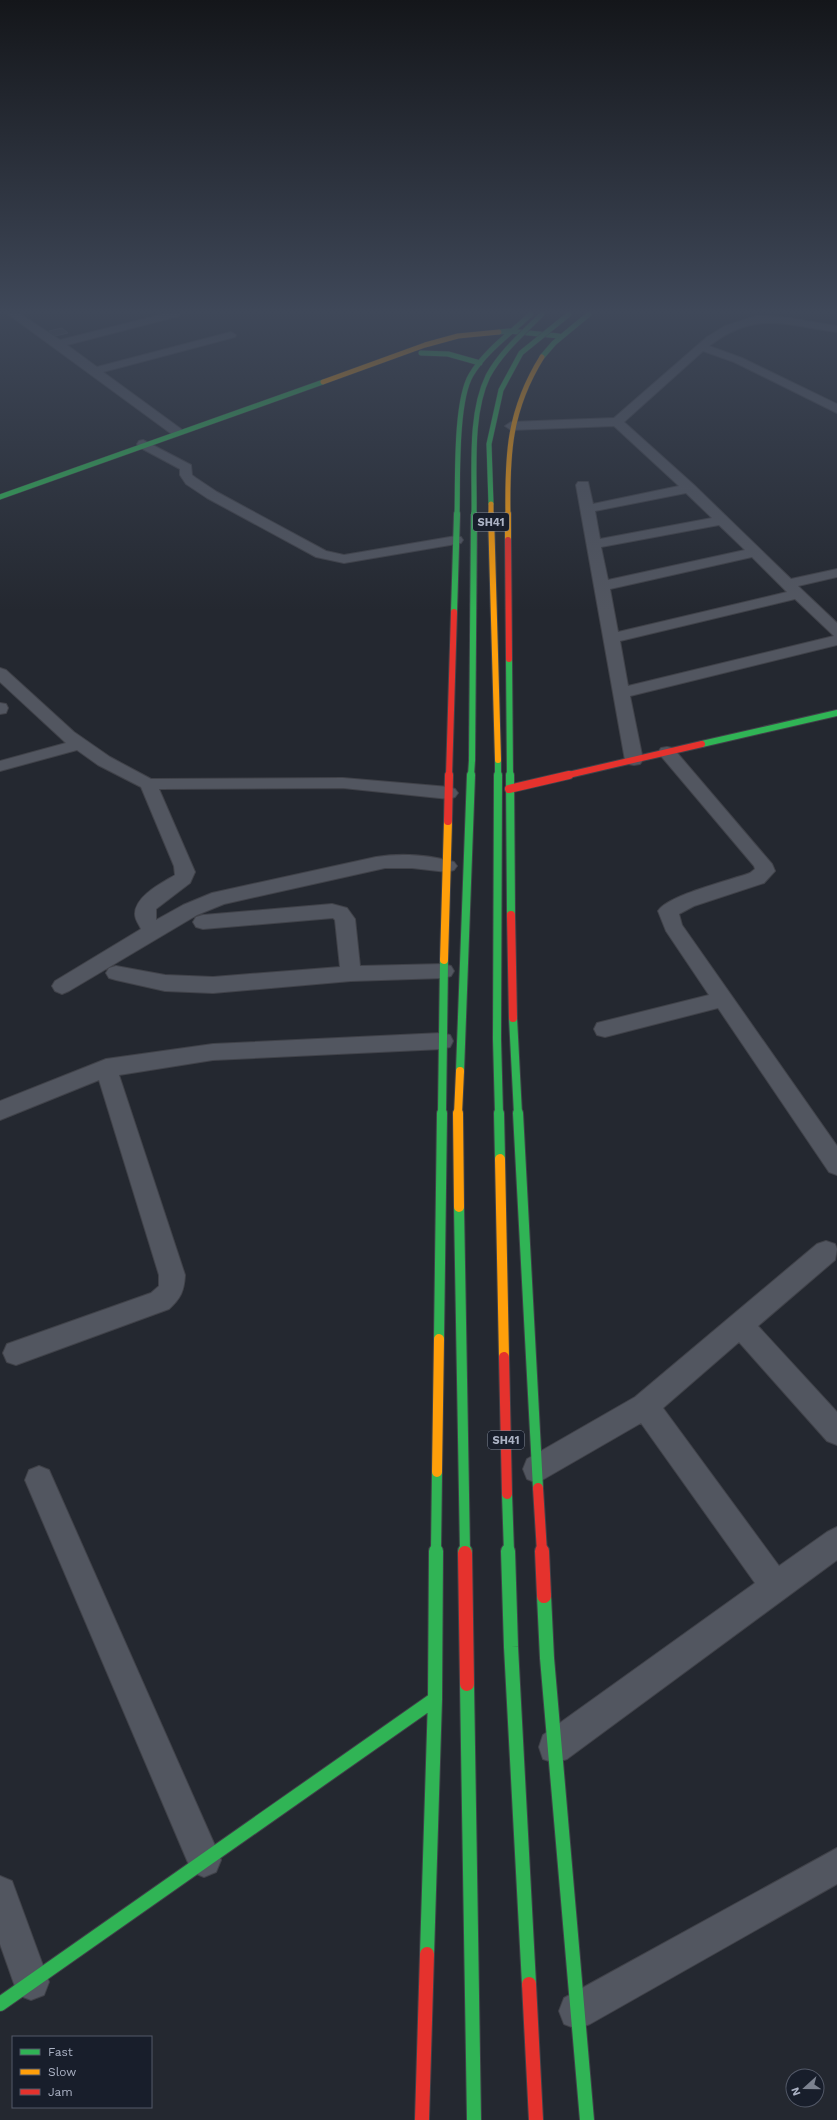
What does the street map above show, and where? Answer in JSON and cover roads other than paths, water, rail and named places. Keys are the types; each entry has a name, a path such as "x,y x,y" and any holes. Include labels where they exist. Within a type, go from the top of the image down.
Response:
{"street":[{"path":"151,413 177,432"},
{"path":"0,505 148,446 177,432 231,413"},
{"path":"0,497 245,413"},
{"path":"422,2120 435,1699 442,1041 458,443 462,413"},
{"name":"SH41","path":"474,2120 458,1120 472,760 475,444 479,413"},
{"name":"SH41","path":"496,413 489,444 498,760 497,1047 511,1647 536,2120"},
{"path":"514,413 508,450 509,789 513,1034 547,1658 587,2120"},
{"path":"511,426 617,422 627,413"},
{"path":"617,422 688,488 837,632"},
{"path":"148,446 186,468 186,475 191,481 212,495 321,554 331,557 356,557 456,540"},
{"path":"583,485 634,760"},
{"path":"587,509 688,488"},
{"path":"594,544 721,520"},
{"path":"602,586 754,552"},
{"path":"611,638 792,589 837,573"},
{"path":"621,693 837,640"},
{"path":"0,673 68,736 104,761 148,784 343,783 449,793"},
{"path":"509,789 837,714"},
{"path":"0,766 80,744"},
{"path":"667,752 763,864 765,871 757,878 687,901 668,911 673,926 837,1165"},
{"path":"148,784 163,815 185,872 183,878 150,903 145,910 145,916 153,931"},
{"path":"62,986 190,910 219,898 392,860 405,860 447,866"},
{"path":"203,922 332,911 340,913 345,919 351,974"},
{"path":"116,972 165,983 213,985 351,974 444,971"},
{"path":"605,1029 723,999"},
{"path":"0,1112 106,1068 213,1052 442,1041"},
{"path":"16,1353 160,1301 172,1291 172,1276 106,1068"},
{"path":"537,1469 645,1406 826,1252"},
{"path":"740,1325 837,1432"},
{"path":"645,1406 776,1586"},
{"path":"39,1480 204,1860"},
{"path":"555,1747 837,1542"},
{"path":"0,2004 435,1699"},
{"path":"578,2011 837,1865"},
{"path":"0,1893 31,1982"}]}
